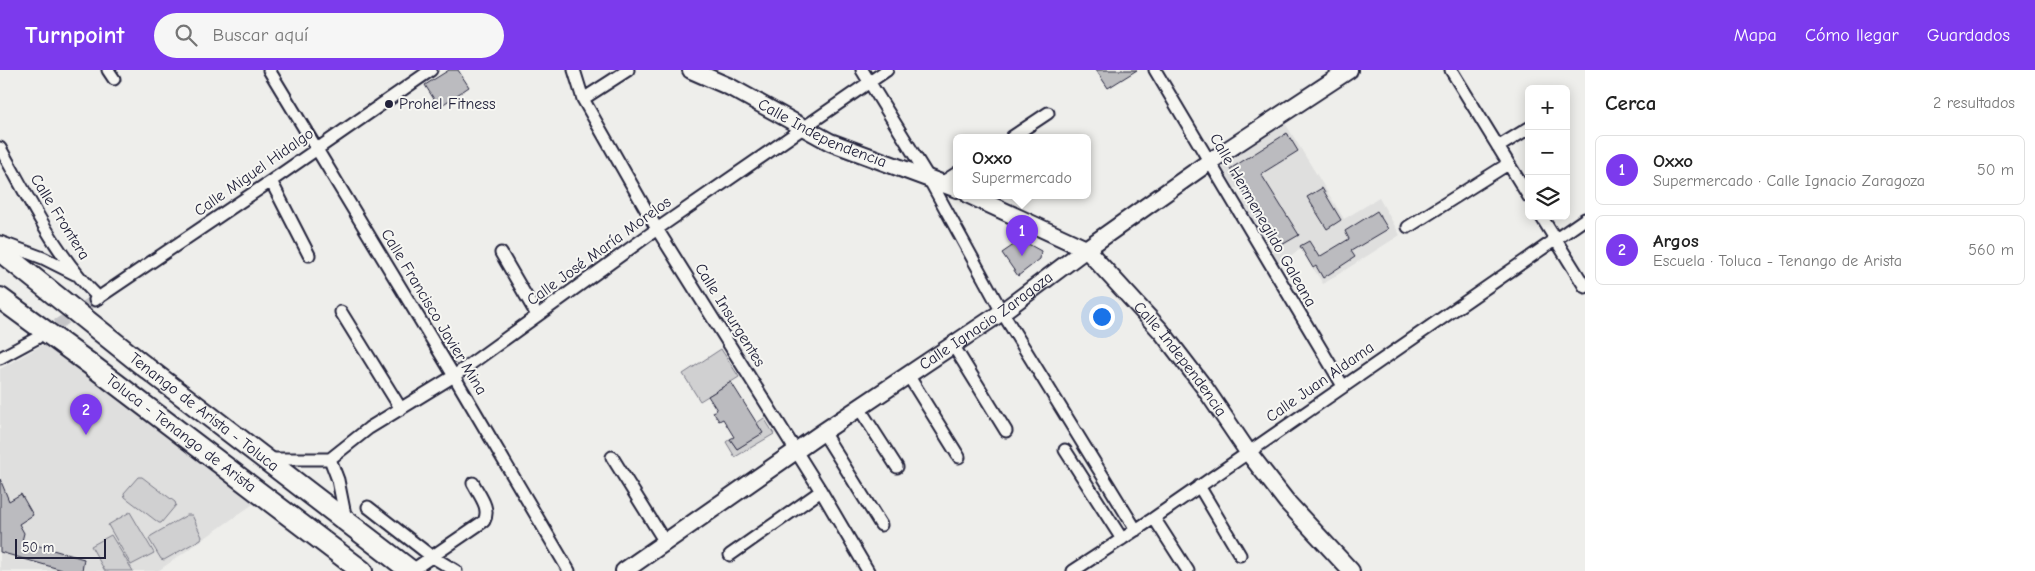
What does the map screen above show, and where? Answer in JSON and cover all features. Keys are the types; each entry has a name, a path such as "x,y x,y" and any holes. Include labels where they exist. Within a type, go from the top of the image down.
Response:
{"highway":[{"name":"Tenango de Arista - Toluca","path":"0,251 148,369 411,571"},
{"name":"Toluca - Tenango de Arista","path":"0,298 362,571"}],"street":[{"name":"Calle Francisco Javier Mina","path":"269,70 454,376 569,571"},
{"name":"Calle Miguel Hidalgo","path":"97,299 431,70"},
{"name":"Calle Insurgentes","path":"574,70 583,99 657,229 821,491 868,571"},
{"path":"583,99 628,70"},
{"name":"Calle Independencia","path":"691,70 730,88 830,142 943,183"},
{"path":"862,70 943,183 1002,312 1136,530"},
{"name":"Calle José María Morelos","path":"330,459 369,428 454,376 657,229 887,70"},
{"name":"Calle Hermenegildo Galeana","path":"1155,70 1184,116 1209,162 1342,386"},
{"name":"Calle Ignacio Zaragoza","path":"624,571 795,451 1002,312 1086,249 1209,162 1349,70"},
{"path":"1451,70 1525,191"},
{"path":"1016,134 1048,113"},
{"path":"1498,147 1526,130"},
{"name":"Calle Frontera","path":"0,148 46,226 77,274 97,299"},
{"path":"1408,227 1508,164"},
{"path":"271,181 309,255"},
{"name":"Calle Independencia","path":"978,199 1086,249 1161,331 1204,387 1248,452 1287,502 1351,571"},
{"name":"Calle Juan Aldama","path":"1073,571 1154,518 1585,219"},
{"path":"1544,220 1585,287"},
{"path":"0,242 43,258 77,274"},
{"path":"501,253 537,316"},
{"path":"341,312 401,409"},
{"path":"0,358 37,338"},
{"path":"953,345 1006,431"},
{"path":"908,374 960,457"},
{"path":"860,408 897,467"},
{"path":"823,432 880,525"},
{"path":"1065,450 1122,539"},
{"path":"612,458 665,542"},
{"path":"265,460 330,459 338,480 347,522"},
{"path":"411,571 484,520 487,515 487,509 473,483"},
{"path":"1199,486 1240,555"},
{"path":"730,555 821,491"},
{"path":"368,507 431,556 456,571"},
{"path":"1154,518 1188,571"}],"shaded area":[{"path":"1285,123 1344,219 1379,198 1400,235 1323,284 1301,249 1278,263 1242,202 1245,198 1240,188 1234,188 1221,165"},
{"path":"44,344 89,368 256,502 158,571 0,571 0,369"},
{"path":"721,349 739,377 700,401 683,374"},
{"path":"764,418 774,434 735,457 726,442 730,439 737,449 762,433 757,423"},
{"path":"138,477 142,477 175,502 176,505 161,523 125,497 124,493"},
{"path":"130,512 154,553 131,565 108,525"},
{"path":"187,515 192,515 202,537 201,539 164,560 161,559 149,539"},
{"path":"111,535 133,571 105,571 91,546"}],"building":[{"path":"449,70 458,70 469,87 439,107 425,85"},
{"path":"1096,70 1137,70 1108,88"},
{"path":"1287,133 1298,151 1261,174 1299,235 1280,246 1262,217 1259,218 1230,169"},
{"path":"1322,188 1341,220 1327,229 1307,197"},
{"path":"1377,211 1388,229 1351,251 1355,257 1323,278 1316,266 1313,268 1300,246 1309,241 1319,257 1349,239 1345,231"},
{"path":"1021,240 1041,251 1040,259 1018,276 1002,253"},
{"path":"731,382 763,433 737,449 730,439 734,437 723,419 719,421 713,412 717,410 708,396"},
{"path":"0,479 9,501 21,494 33,515 19,524 24,533 22,541 84,559 82,571 66,571 0,552"}],"tunnel":[{"path":"43,334 95,300"}],"place":[{"name":"Prohel Fitness","path":"389,104"},
{"name":"Oxxo","path":"1022,256"},
{"name":"Argos","path":"86,435"}]}
